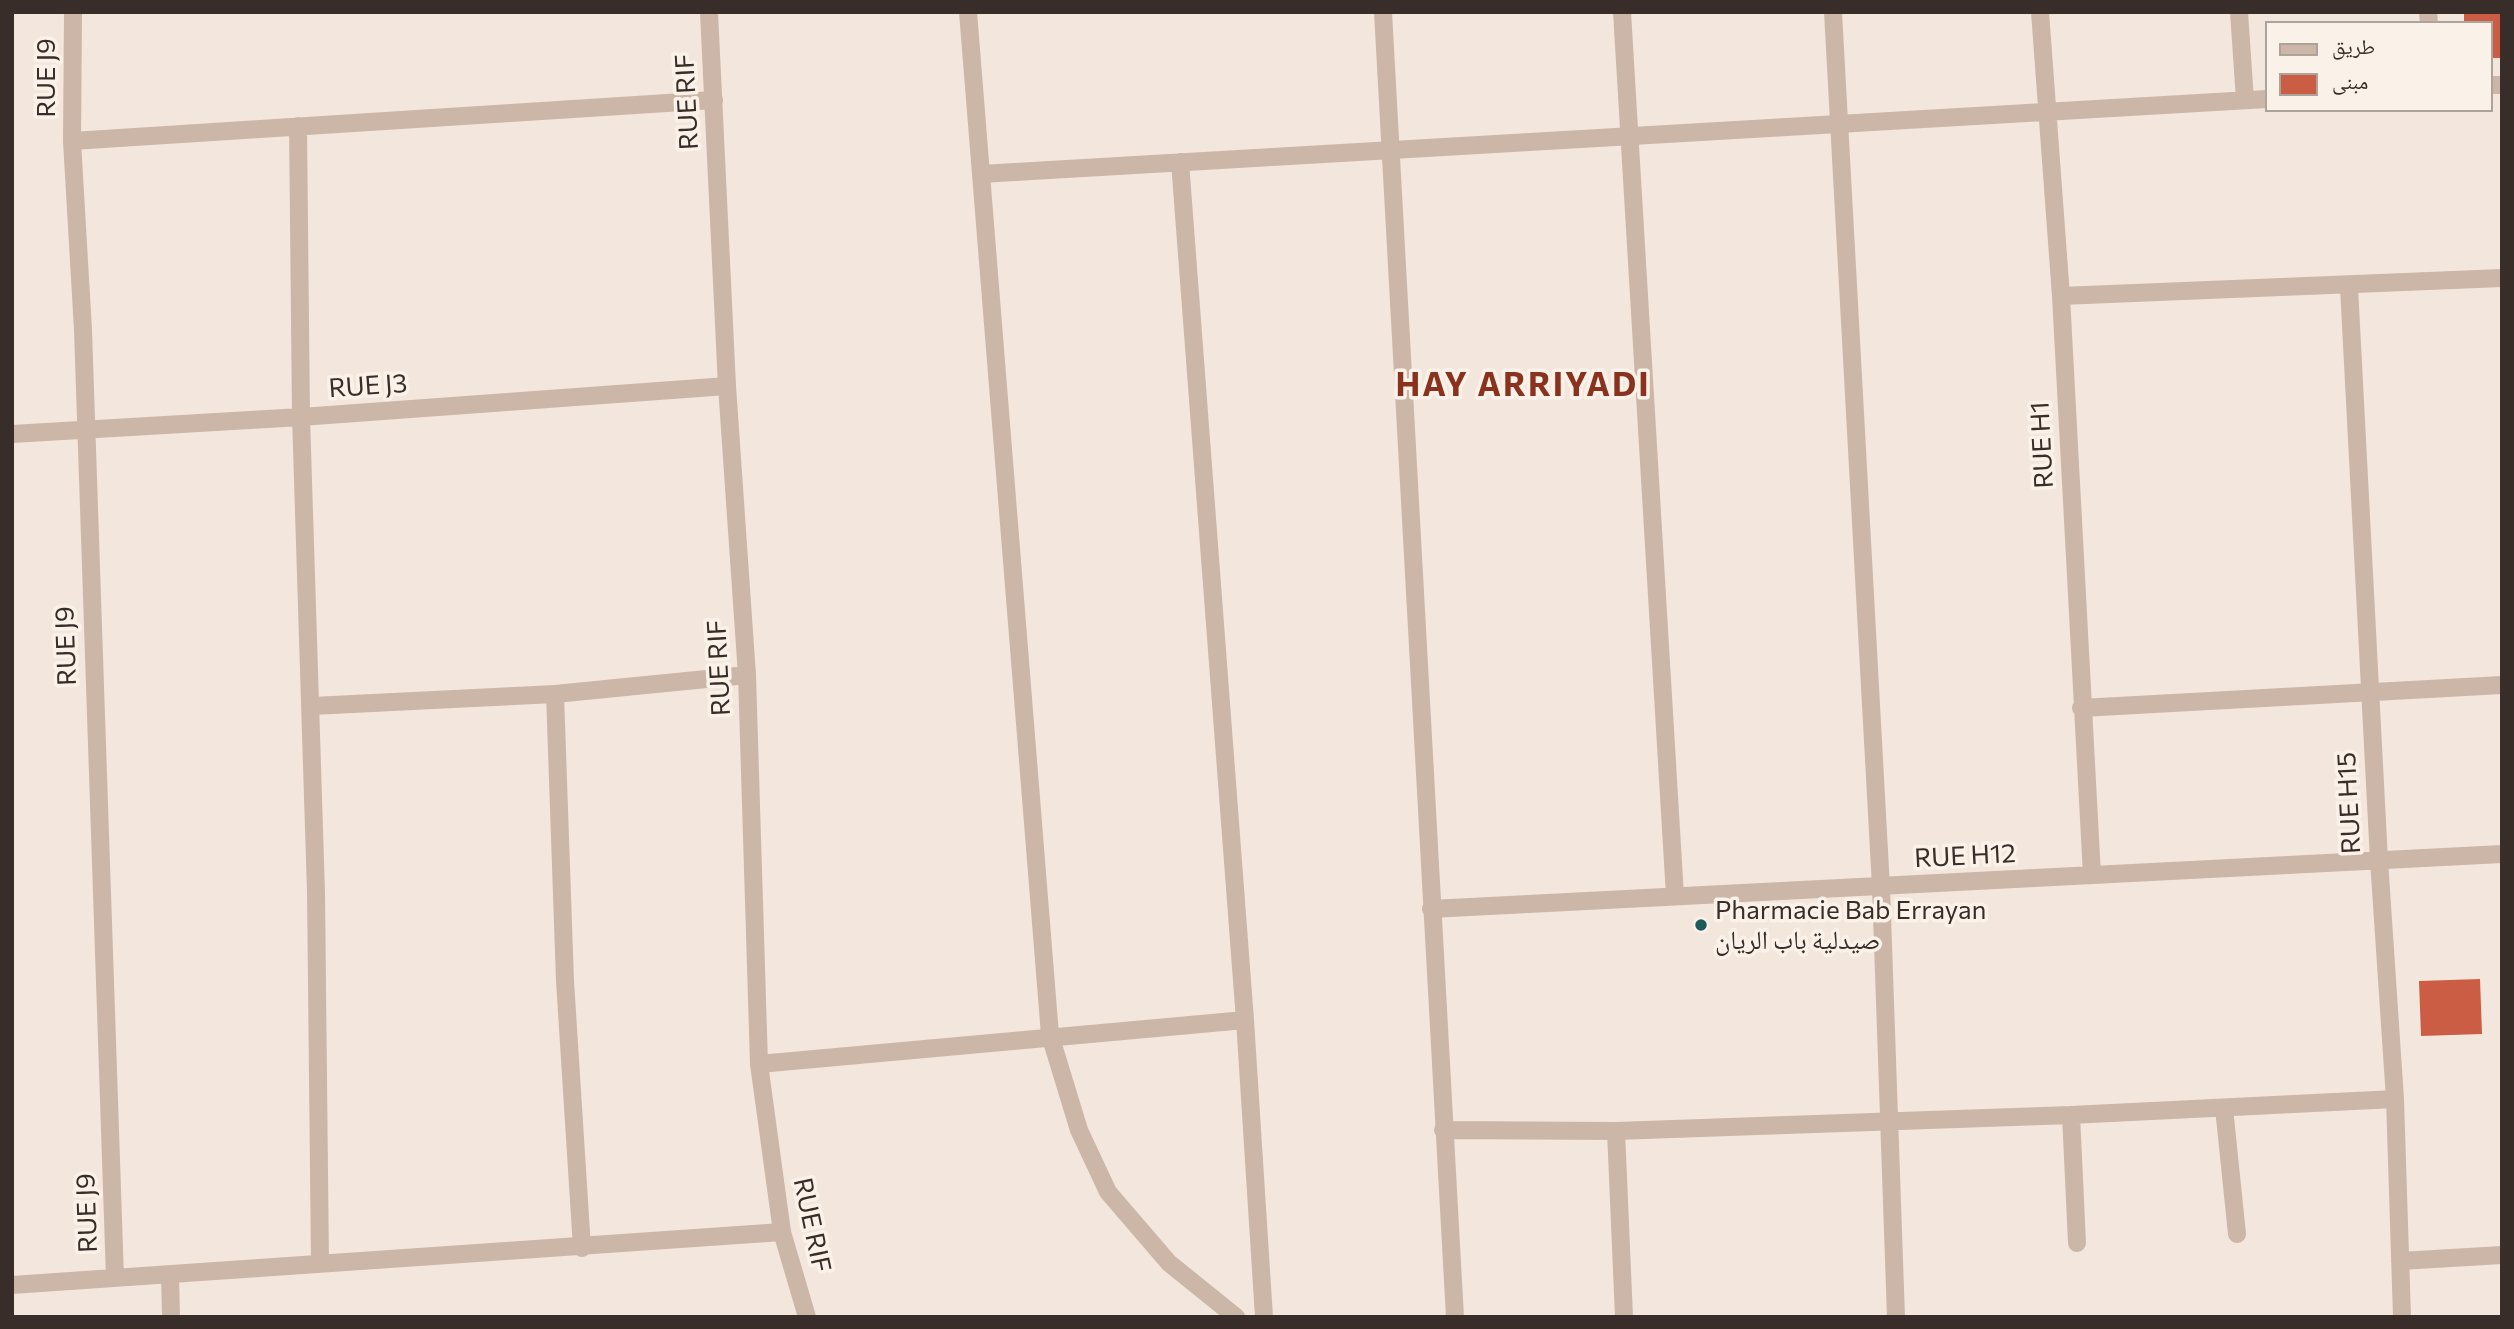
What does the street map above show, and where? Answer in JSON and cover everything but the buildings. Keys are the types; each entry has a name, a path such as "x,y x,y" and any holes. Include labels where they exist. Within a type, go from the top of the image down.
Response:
{"street":[{"name":"RUE J9","path":"72,12 72,141 83,330 84,429 115,1278"},
{"name":"RUE RIF","path":"709,12 726,386 747,675 760,1064 782,1232 807,1317"},
{"path":"968,12 1050,1035 1079,1130 1108,1192 1169,1262 1236,1317"},
{"path":"1384,12 1455,1317"},
{"path":"1622,12 1675,896"},
{"path":"1832,12 1881,887 1896,1317"},
{"name":"RUE H1","path":"2040,12 2061,296 2092,875"},
{"path":"2239,12 2245,100"},
{"path":"981,174 2266,99"},
{"path":"72,141 714,100"},
{"path":"298,126 301,417 312,706 320,1263"},
{"path":"1180,162 1245,1020 1264,1317"},
{"path":"2061,296 2502,278"},
{"name":"RUE H15","path":"2349,286 2379,860 2395,1099 2403,1317"},
{"name":"RUE J3","path":"12,434 301,417 726,386"},
{"path":"312,706 555,694 747,675"},
{"path":"2081,708 2502,685"},
{"path":"555,694 565,981 582,1248"},
{"name":"RUE H12","path":"1431,909 2502,854"},
{"path":"760,1064 1050,1035 1245,1020"},
{"path":"1443,1130 1616,1130 2071,1115 2395,1099"},
{"path":"2224,1108 2237,1234"},
{"path":"2071,1115 2077,1242"},
{"path":"1616,1130 1624,1317"},
{"path":"12,1284 582,1248 782,1232"},
{"path":"2400,1261 2502,1255"},
{"path":"170,1274 171,1317"}],"place":[{"name":"Pharmacie Bab Errayan صيدلية باب الريان","path":"1701,925"}],"district":[{"name":"HAY ARRIYADI","path":"1523,385"}]}
